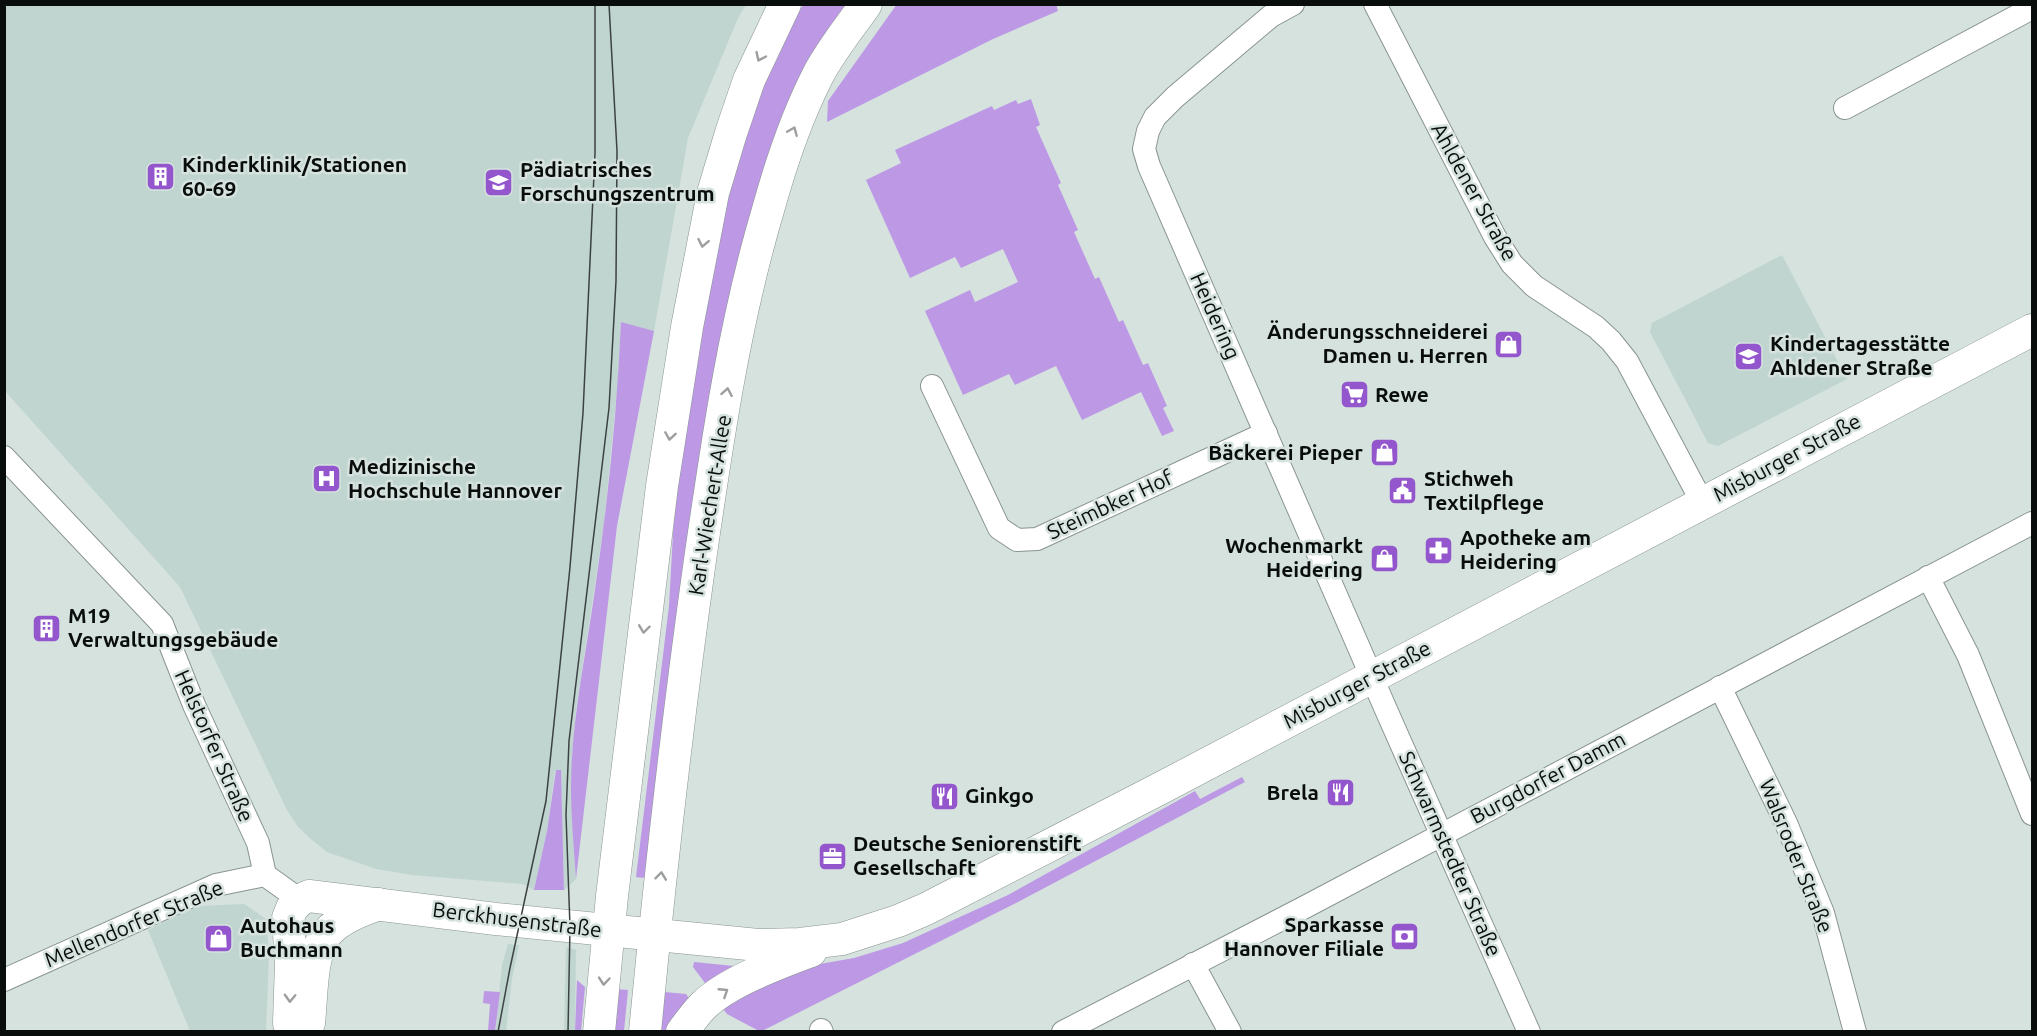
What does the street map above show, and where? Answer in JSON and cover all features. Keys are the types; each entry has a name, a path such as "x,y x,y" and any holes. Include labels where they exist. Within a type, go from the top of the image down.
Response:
{"street":[{"path":"599,1032 662,486 689,316 713,193 730,133 749,80 785,4"},
{"name":"Karl-Wiechert-Allee","path":"645,1032 654,934 704,534 738,328 754,257 790,137 819,73 866,4"},
{"name":"Heidering","path":"1293,4 1271,16 1175,97 1155,117 1148,131 1144,149 1149,166 1371,677"},
{"name":"Ahldener Straße","path":"1375,4 1495,237 1512,264 1534,286 1596,327 1627,361 1702,502"},
{"path":"1845,108 2032,8"},
{"name":"Misburger Straße","path":"654,934 758,945 800,944 842,939 898,921 936,904 2032,330"},
{"name":"Steimbker Hof","path":"932,386 999,528 1017,540 1037,540 1266,433"},
{"name":"Helstorfer Straße","path":"4,457 162,624 194,705 258,843 265,875"},
{"name":"Burgdorfer Damm","path":"1064,1032 2032,523"},
{"path":"1929,578 1968,655 2032,814"},
{"name":"Schwarmstedter Straße","path":"1371,677 1529,1032"},
{"name":"Walsroder Straße","path":"1720,687 1786,823 1823,913 1855,1032"},
{"path":"265,875 300,900 292,908 288,918 291,963 289,1023 292,1032"},
{"name":"Mellendorfer Straße","path":"4,980 216,885 265,875"},
{"name":"Berckhusenstraße","path":"300,900 309,896 318,896 609,931 654,934"},
{"name":"Berckhusenstraße","path":"305,1032 309,1023 315,963 320,944 327,933 343,919 380,904"},
{"path":"682,1032 704,1005 749,976 842,939"},
{"path":"1193,964 1230,1032"}],"shaded area":[{"path":"897,4 1056,4 1058,11 993,39 827,122 828,101"},
{"name":"Medizinische Hochschule Hannover","path":"4,5 746,5 738,18 688,138 654,331 621,323 618,380 604,524 576,710 571,788 576,879 564,890 561,771 555,771 547,831 534,890 523,884 412,875 376,869 327,852 311,839 298,827 287,810 180,587 5,391"},
{"path":"803,5 845,5 829,28 792,95 652,879 636,877 669,606 675,497 716,250 741,146 764,81 786,34"},
{"path":"1031,99 1040,125 1036,127 1061,183 1058,185 1078,230 1074,232 1095,279 1099,277 1119,322 1123,320 1143,365 1148,363 1167,406 1163,408 1174,431 1162,436 1141,392 1082,420 1056,366 1015,385 1009,374 963,395 925,311 970,290 975,302 1018,282 1003,249 961,268 955,257 910,278 866,180 901,163 895,150 992,106 994,110 1016,100 1018,104"},
{"name":"Kindertagesstätte Ahldener Straße","path":"1782,255 1847,379 1718,446 1708,443 1650,332 1652,323"},
{"path":"621,322 654,331 617,526 576,879 571,799 573,738 608,490"},
{"path":"556,770 561,770 564,890 534,890 547,831"},
{"path":"1242,777 1245,782 1014,904 762,1031 727,1014 719,1004 797,968 854,958 903,943 1008,895 1195,791 1200,799"},
{"path":"244,904 266,919 269,954 266,1031 190,1031 148,930 198,906"},
{"path":"508,944 519,945 512,979 506,1031 495,1032 502,965"},
{"path":"566,947 576,950 575,1031 564,1032"},
{"path":"694,962 744,967 711,991 693,967"},
{"path":"577,980 585,987 581,1031 575,1031"},
{"path":"615,989 628,990 624,1031 611,1032"},
{"path":"484,991 500,992 495,1031 488,1031 490,1004 483,1003"},
{"path":"664,992 686,994 694,1006 673,1031 660,1032"}],"tram line":[{"path":"498,1032 546,801 570,567 583,413 595,153 595,4"},
{"path":"568,1032 570,927 566,815 569,741 609,408 616,281 617,151 609,4"}],"place":[{"name":"Kinderklinik/Stationen 60-69","path":"161,177"},
{"name":"Pädiatrisches Forschungszentrum","path":"499,182"},
{"name":"Änderungsschneiderei Damen u. Herren","path":"1509,344"},
{"name":"Kindertagesstätte Ahldener Straße","path":"1749,356"},
{"name":"Rewe","path":"1354,395"},
{"name":"Bäckerei Pieper","path":"1384,453"},
{"name":"Medizinische Hochschule Hannover","path":"327,479"},
{"name":"Stichweh Textilpflege","path":"1403,491"},
{"name":"Apotheke am Heidering","path":"1439,550"},
{"name":"Wochenmarkt Heidering","path":"1384,558"},
{"name":"M19 Verwaltungsgebäude","path":"47,628"},
{"name":"Brela","path":"1340,793"},
{"name":"Ginkgo","path":"944,796"},
{"name":"Deutsche Seniorenstift Gesellschaft","path":"832,856"},
{"name":"Sparkasse Hannover Filiale","path":"1405,937"},
{"name":"Autohaus Buchmann","path":"219,938"}]}
